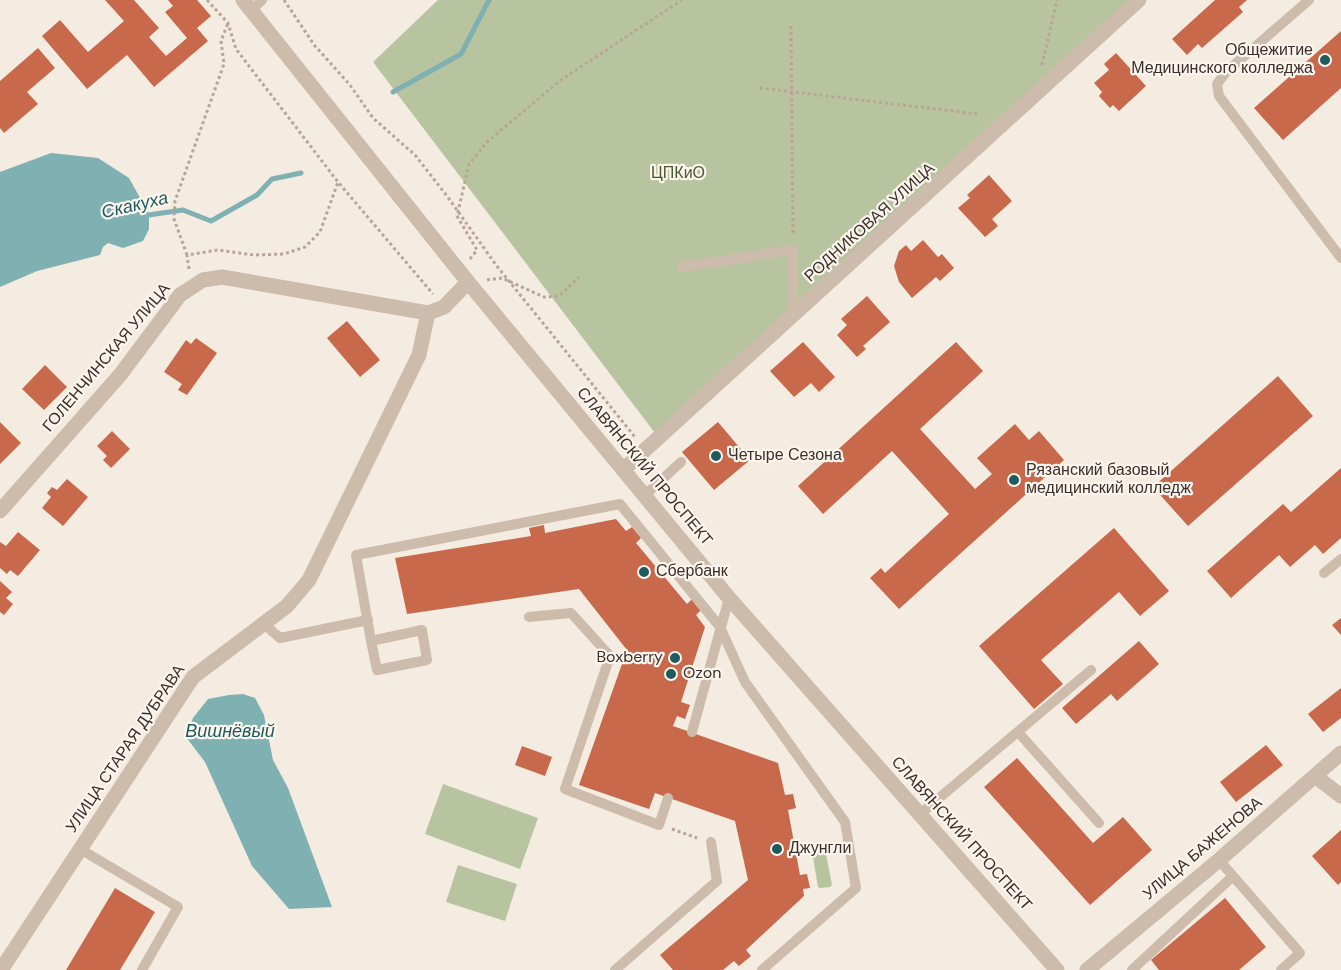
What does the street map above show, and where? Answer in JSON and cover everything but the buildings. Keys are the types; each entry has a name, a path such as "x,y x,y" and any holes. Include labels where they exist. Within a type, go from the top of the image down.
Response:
{"street":[{"name":"РОДНИКОВАЯ УЛИЦА","path":"623,471 1139,0"},
{"name":"СЛАВЯНСКИЙ ПРОСПЕКТ","path":"252,3 464,277 623,471 729,598 1057,970"},
{"name":"ГОЛЕНЧИНСКАЯ УЛИЦА","path":"0,511 120,375 180,295 203,280 222,276 428,313"},
{"path":"428,313 444,307 464,277"},
{"name":"УЛИЦА СТАРАЯ ДУБРАВА","path":"1,970 193,677 287,606 309,580 419,355 428,313"},
{"name":"УЛИЦА БАЖЕНОВА","path":"1087,970 1219,860 1341,753"},
{"path":"1315,776 1341,796"}],"lane":[{"path":"1309,0 1226,72 1217,84 1219,96 1341,258"},
{"path":"682,267 794,250 793,317"},
{"path":"644,496 681,462"},
{"path":"371,641 422,630 428,660 377,670 371,641 356,555 620,504 720,627 746,682 845,822 856,888 762,970"},
{"path":"1324,573 1341,558"},
{"path":"692,732 729,598"},
{"path":"529,617 571,613 610,656 565,789 659,825 668,798"},
{"path":"264,624 280,638 368,620"},
{"path":"919,814 1091,670"},
{"path":"1018,732 1099,823"},
{"path":"615,970 717,881 706,840"},
{"path":"80,849 178,908 142,970"},
{"path":"1219,860 1300,953 1281,970"},
{"path":"1132,970 1232,877"}],"path":[{"path":"207,0 228,23 236,49 338,182 444,307"},
{"path":"284,0 315,46 350,85 373,118 415,155 512,283 646,450"},
{"path":"579,277 559,297 544,297 502,278 464,277 477,250 457,216 469,164 488,141 561,80 682,0"},
{"path":"1035,97 1057,0"},
{"path":"192,286 187,255 174,219 175,201 224,64 221,40 228,23"},
{"path":"791,26 794,250"},
{"path":"760,88 978,114"},
{"path":"187,255 218,250 254,255 284,254 305,247 320,232 338,182"},
{"path":"679,832 706,840"}],"green space":[{"name":"ЦПКиО","path":"438,0 1130,0 655,433 373,62"},
{"path":"443,784 538,818 520,869 425,834"},
{"path":"823,848 832,885 820,888 812,851"},
{"path":"458,865 517,884 505,921 446,902"}],"water":[{"path":"51,153 98,158 129,178 149,214 149,229 143,241 123,248 108,243 103,247 100,255 37,271 0,287 0,172"},
{"name":"Вишнёвый","path":"243,694 255,698 264,715 273,760 288,788 332,907 289,909 252,866 205,762 186,737 193,718 208,699"}],"waterway":[{"name":"Скакуха","path":"393,92 461,54 489,0"},
{"name":"Скакуха","path":"142,216 183,210 211,221 257,195 272,179 301,173"}],"place":[{"name":"Общежитие Медицинского колледжа","path":"1325,60"},
{"name":"Четыре Сезона","path":"716,456"},
{"name":"Рязанский базовый медицинский колледж","path":"1014,480"},
{"name":"Сбербанк","path":"644,572"},
{"name":"Boxberry","path":"675,658"},
{"name":"Ozon","path":"671,674"},
{"name":"Джунгли","path":"777,849"}]}
